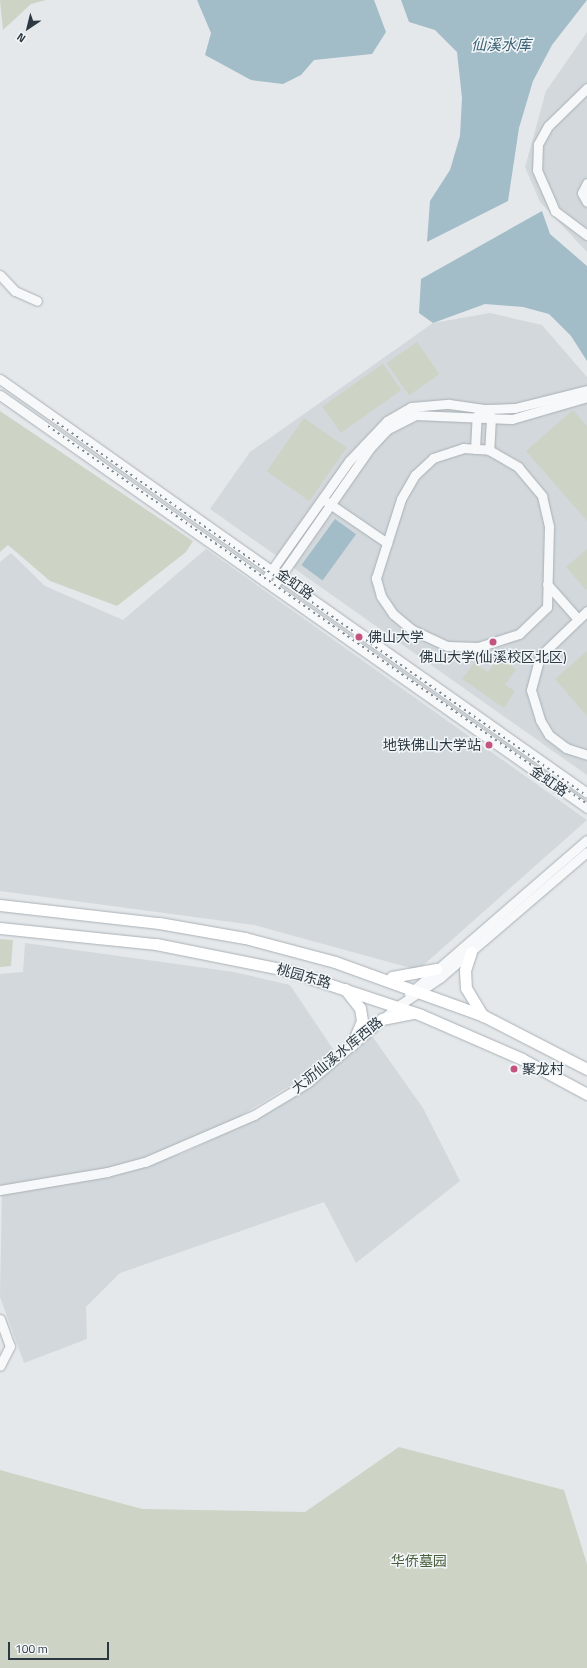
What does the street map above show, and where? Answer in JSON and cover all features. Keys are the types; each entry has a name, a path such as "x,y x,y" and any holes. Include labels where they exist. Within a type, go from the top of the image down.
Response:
{"main road":[{"name":"桃园东路","path":"0,905 159,923 245,938 384,977 484,1016 587,1070"},
{"name":"桃园东路","path":"0,928 156,944 240,959 341,986 421,1014 522,1059 587,1094"},
{"path":"471,952 465,970 466,988 484,1016"},
{"path":"384,977 405,977 436,969"},
{"path":"341,986 360,1008 362,1021 352,1045"},
{"path":"382,1019 408,1012 421,1014"}],"street":[{"path":"587,88 548,126 538,144 537,170 555,211 587,235"},
{"path":"587,183 582,193 587,202"},
{"path":"0,275 15,291 37,301"},
{"name":"金虹路","path":"0,379 282,575 587,793"},
{"path":"273,587 370,448 388,428 416,415 477,416 587,390"},
{"name":"金虹路","path":"0,395 587,808"},
{"path":"264,581 322,498 370,435 387,420 411,407 449,404 512,418 587,397"},
{"path":"488,413 489,450"},
{"path":"475,449 477,416"},
{"path":"463,448 489,450 518,468 542,496 549,526 547,607 519,634 478,647 447,646 412,629 393,614 381,596 376,578 401,499 415,475 433,458 463,448"},
{"path":"322,498 387,543"},
{"path":"547,584 578,619"},
{"path":"587,612 540,656 531,690 540,720 549,735 566,748 587,755"},
{"path":"418,990 436,969 587,840"},
{"name":"大沥仙溪水库西路","path":"0,1190 107,1172 180,1149 254,1115 307,1082 418,990 471,952 587,852"},
{"path":"0,1319 10,1346 0,1366"}],"shaded area":[{"path":"587,32 587,252 540,202 525,167 546,91"},
{"name":"佛山大学(仙溪校区北区)","path":"490,313 542,325 587,377 587,775 210,509 250,452 433,323"},
{"path":"206,549 587,820 418,970 254,925 0,891 0,562 11,553 45,586 123,620"},
{"path":"25,943 234,972 290,985 335,1052 296,1082 234,1120 149,1157 108,1168 0,1187 0,974 23,972"},
{"path":"372,1036 423,1108 460,1181 356,1263 324,1202 120,1273 86,1307 87,1339 24,1363 0,1297 2,1193 108,1177 181,1154 256,1119 311,1086"}],"green space":[{"path":"0,0 46,0 31,4 3,30"},
{"path":"417,342 439,374 409,395 387,363"},
{"path":"383,364 401,390 341,433 322,406"},
{"path":"573,410 587,426 587,521 526,451"},
{"path":"0,411 193,541 186,552 117,606 50,581 8,545 0,552"},
{"path":"304,418 347,448 309,501 267,471"},
{"path":"587,549 587,589 586,590 566,567"},
{"path":"587,651 587,716 555,679"},
{"path":"498,657 516,669 505,685 515,691 504,708 462,679 474,663 488,672"},
{"path":"0,939 13,940 11,966 0,967"},
{"name":"华侨墓园","path":"399,1447 564,1490 587,1564 587,1668 0,1668 0,1470 142,1509 305,1512"}],"water":[{"path":"197,0 374,0 386,32 372,54 314,60 301,75 283,84 251,80 205,55 211,33"},
{"name":"仙溪水库","path":"401,0 587,0 552,45 533,81 519,128 508,201 427,242 430,201 450,170 460,136 462,98 457,52 435,30 409,22"},
{"path":"542,211 550,234 587,266 587,361 571,336 549,314 523,307 485,304 433,323 419,313 421,279"},
{"path":"335,519 356,534 323,580 301,565"}],"railway":[{"path":"52,419 587,796"},
{"path":"48,426 587,804"}],"place":[{"name":"佛山大学","path":"359,637"},
{"name":"佛山大学(仙溪校区北区)","path":"493,642"},
{"name":"地铁佛山大学站","path":"489,745"},
{"name":"聚龙村","path":"514,1069"}]}
